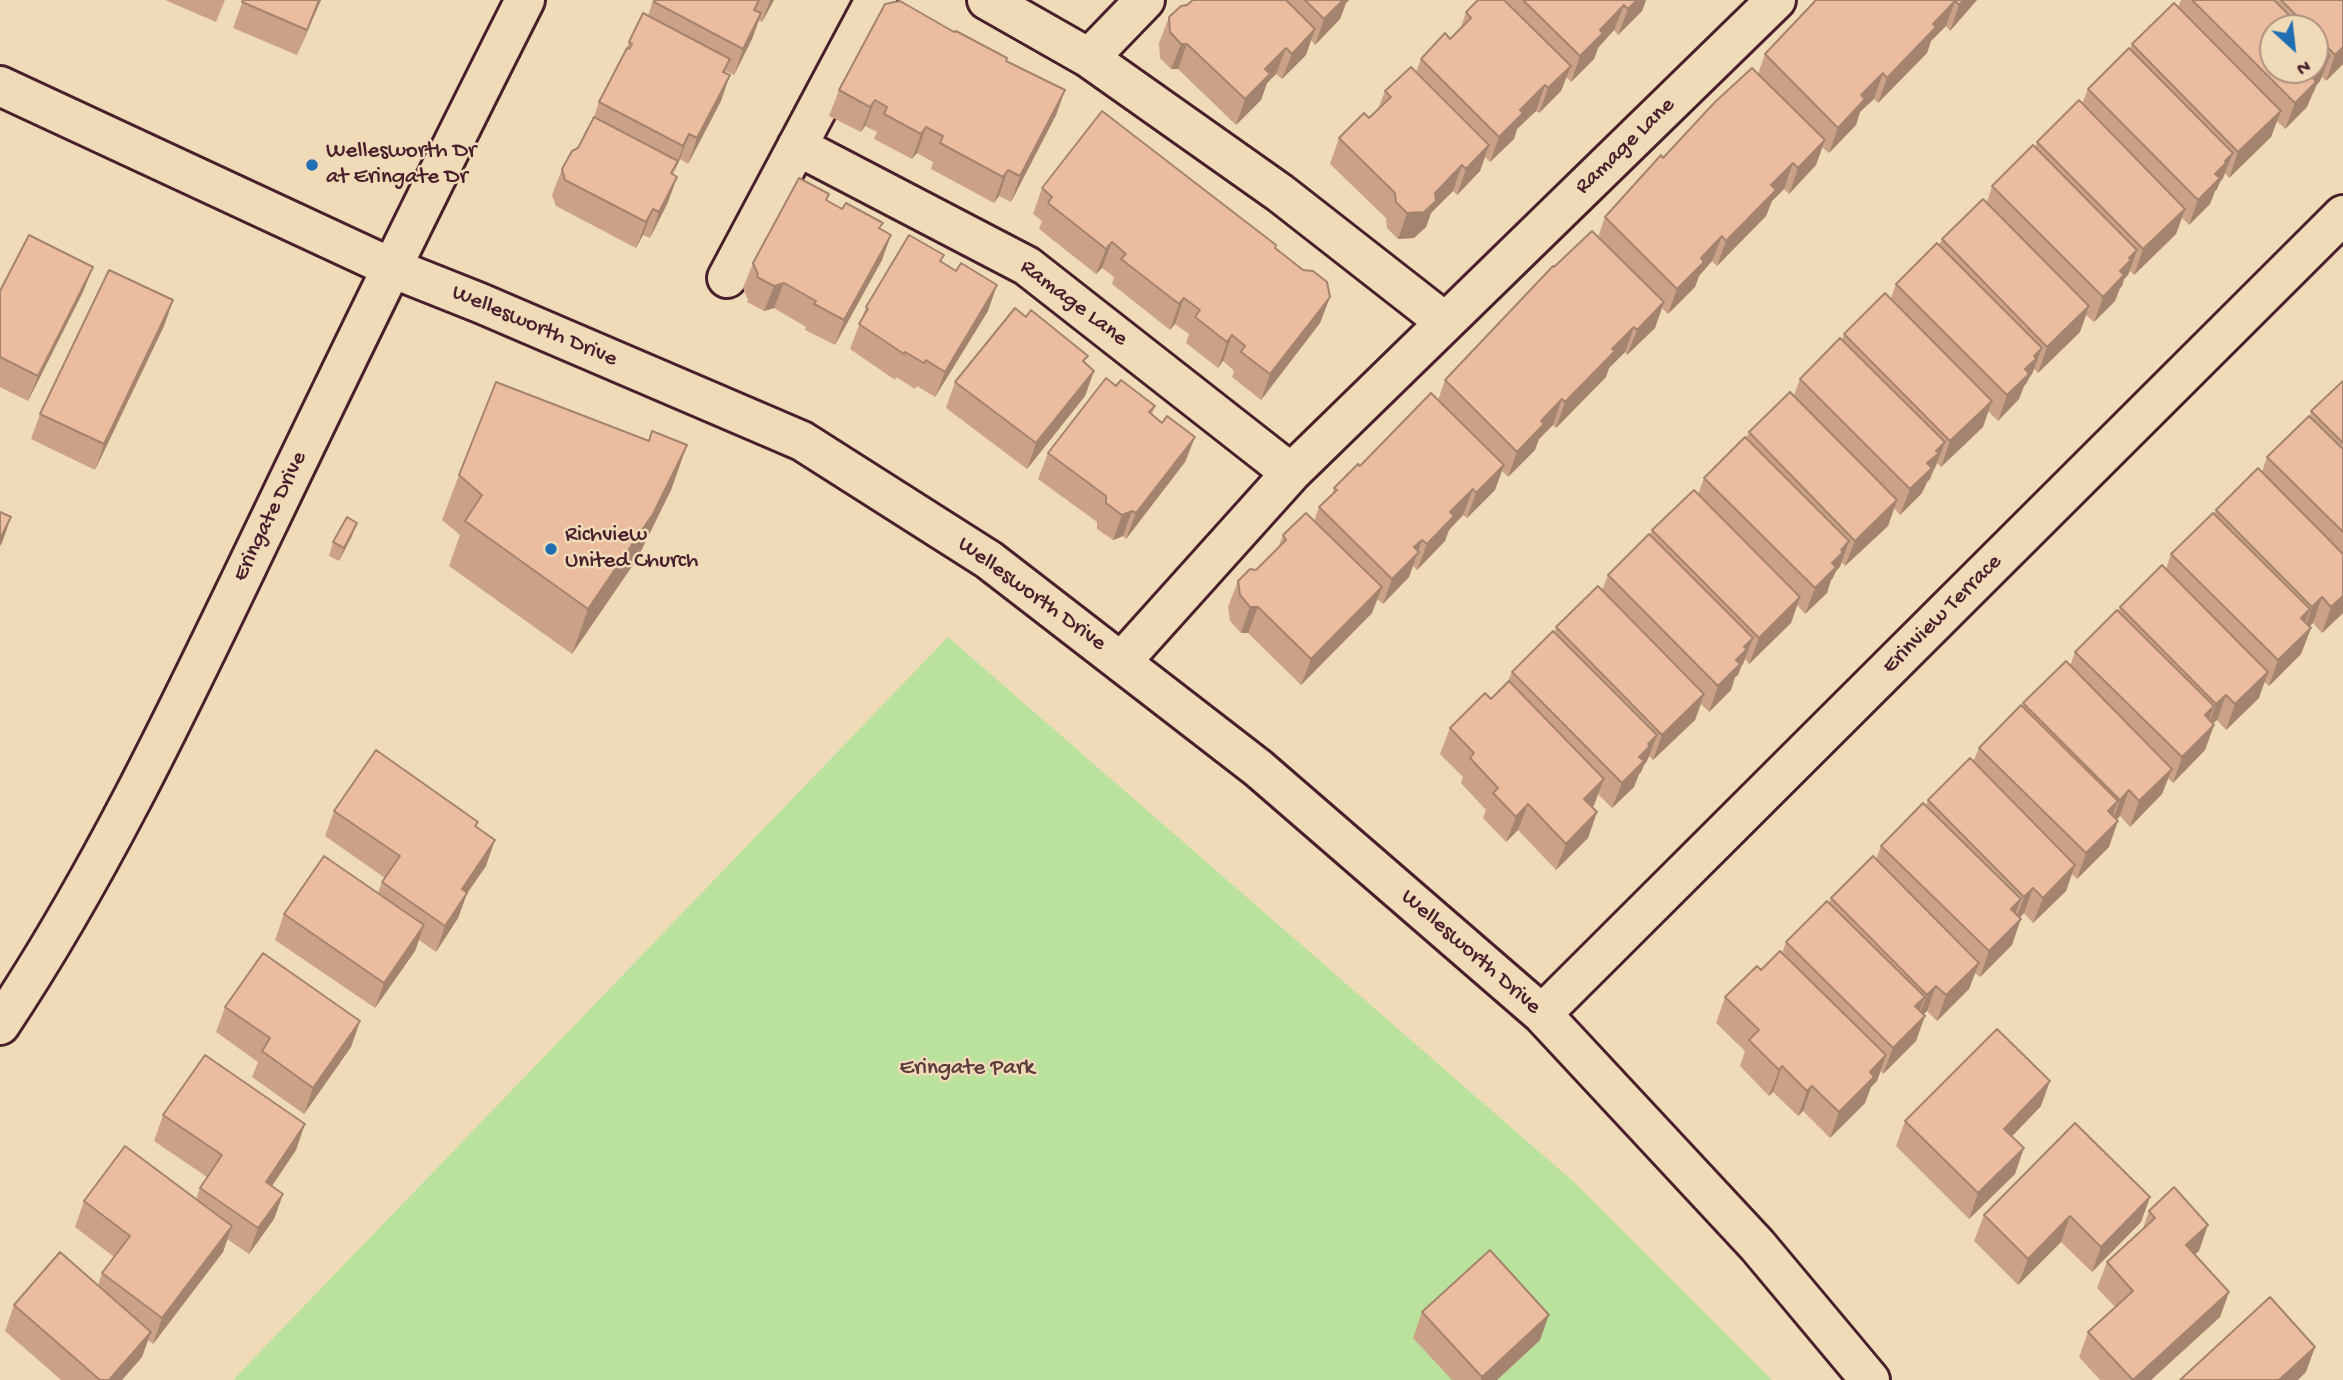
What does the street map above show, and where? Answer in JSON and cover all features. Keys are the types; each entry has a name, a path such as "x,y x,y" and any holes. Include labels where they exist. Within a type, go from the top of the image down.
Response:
{"street":[{"name":"Eringate Drive","path":"0,1025 34,974 108,846 525,0"},
{"path":"727,278 877,0"},
{"path":"987,0 1089,58 1280,193 1445,323"},
{"path":"1089,58 1145,0"},
{"name":"Ramage Lane","path":"1122,661 1291,473 1776,0"},
{"name":"Wellesworth Drive","path":"0,86 392,268 802,441 989,560 1258,768 1542,1014 1756,1245 1870,1380"},
{"name":"Ramage Lane","path":"797,146 1027,266 1291,473"},
{"name":"Erinview Terrace","path":"1542,1014 2343,215"}],"green space":[{"name":"Eringate Park","path":"948,637 1575,1183 1772,1380 233,1380"}],"building":[{"path":"319,0 307,30 242,2"},
{"path":"759,0 754,10 761,13 743,49 654,2"},
{"path":"1193,0 1286,0 1315,29 1292,54 1286,48 1265,69 1270,74 1245,99 1187,44 1181,44 1170,32 1169,17"},
{"path":"1305,0 1343,0 1324,19"},
{"path":"1478,0 1504,0 1571,66 1548,88 1545,85 1520,110 1523,113 1499,137 1421,59 1445,33 1450,39 1471,18 1466,12"},
{"path":"1523,0 1637,0 1628,9 1624,5 1600,30 1603,33 1580,56"},
{"path":"1816,0 1964,0 1959,5 1955,1 1933,24 1936,27 1887,78 1883,73 1861,95 1865,99 1838,128 1765,54"},
{"path":"2192,0 2274,0 2288,14 2259,14 2259,67"},
{"path":"2281,0 2343,0 2343,47 2335,55 2329,49 2329,14 2295,14"},
{"path":"900,1 1007,58 1006,61 1065,90 1020,176 1008,170 1003,177 940,143 943,136 926,127 921,134 884,114 887,107 875,100 870,107 839,90 885,4"},
{"path":"2174,3 2281,111 2238,152 2132,44"},
{"path":"643,13 730,59 723,72 730,75 697,138 689,134 683,146 599,102 627,48 632,44 629,42"},
{"path":"2129,48 2233,153 2215,174 2220,178 2198,200 2088,89"},
{"path":"1411,67 1489,145 1466,169 1462,165 1435,193 1436,201 1424,212 1407,213 1396,202 1395,193 1339,138 1364,113 1369,118 1391,97 1385,91"},
{"path":"1752,68 1825,140 1798,168 1793,163 1771,185 1776,190 1726,241 1722,236 1701,258 1704,262 1677,289 1605,217 1661,155 1663,158 1715,102"},
{"path":"2276,84 2314,84 2295,103"},
{"path":"2079,100 2185,209 2143,249 2037,142"},
{"path":"1102,111 1276,245 1275,248 1303,270 1313,271 1327,282 1330,297 1270,374 1241,352 1245,346 1232,335 1227,342 1195,317 1200,310 1184,298 1179,304 1121,259 1126,254 1112,242 1106,249 1048,203 1052,197 1042,188"},
{"path":"594,117 678,161 671,173 677,177 659,212 653,209 646,222 565,180 562,169 572,151 578,148"},
{"path":"2033,145 2137,250 2120,271 2124,275 2103,297 1992,186"},
{"path":"799,178 829,194 826,200 842,209 846,203 883,223 879,228 891,235 844,320 814,304 816,301 784,283 774,286 757,277 753,263"},
{"path":"1983,199 2089,306 2047,347 1942,239"},
{"path":"1592,231 1664,302 1637,330 1634,327 1612,349 1615,351 1565,402 1562,399 1541,421 1544,424 1517,452 1445,380 1553,266"},
{"path":"29,235 93,267 38,376 0,357 0,291"},
{"path":"909,235 944,255 940,261 956,271 961,263 997,285 945,372 926,360 924,363 905,352 904,354 859,324 868,309 866,307"},
{"path":"1937,243 2042,348 2034,356 2036,359 2025,369 2029,374 2007,395 1896,284"},
{"path":"109,270 173,300 104,444 40,414"},
{"path":"1885,293 1992,401 1950,441 1844,334"},
{"path":"1015,308 1026,317 1031,310 1088,356 1083,361 1094,371 1036,443 955,382"},
{"path":"1840,338 1945,442 1936,451 1939,453 1927,463 1932,468 1910,489 1800,379"},
{"path":"1106,378 1116,386 1121,380 1155,406 1149,412 1162,423 1167,416 1195,437 1136,513 1132,511 1122,515 1106,503 1106,496 1048,453"},
{"path":"2343,381 2343,443 2311,411"},
{"name":"Richview United Church","path":"496,382 649,441 652,431 687,445 653,514 588,609 465,521 482,495 459,475"},
{"path":"1790,392 1897,500 1855,541 1749,432"},
{"path":"1431,393 1504,465 1476,493 1473,489 1450,512 1454,516 1427,544 1422,540 1414,547 1419,552 1392,579 1319,507 1337,490 1334,488 1358,464 1360,466"},
{"path":"2309,416 2343,449 2343,532 2267,457"},
{"path":"1745,437 1849,541 1832,563 1836,567 1815,588 1704,478"},
{"path":"2258,468 2343,554 2343,596 2331,607 2322,597 2312,607 2216,510"},
{"path":"1694,490 1800,597 1759,638 1652,530"},
{"path":"0,512 11,517 0,539"},
{"path":"1306,513 1382,587 1311,659 1258,607 1250,607 1240,595 1238,581 1250,569 1256,570 1286,540 1283,535"},
{"path":"2213,513 2310,609 2301,618 2311,628 2278,660 2171,554"},
{"path":"347,517 357,523 344,548 333,542"},
{"path":"1649,534 1753,638 1736,660 1740,664 1718,686 1608,575"},
{"path":"2162,565 2268,672 2235,704 2226,695 2216,704 2120,607"},
{"path":"1598,586 1704,694 1662,735 1556,627"},
{"path":"2117,610 2214,706 2205,715 2214,725 2182,757 2075,652"},
{"path":"1553,631 1657,735 1639,757 1644,761 1622,783 1512,672"},
{"path":"2066,661 2172,769 2139,801 2129,790 2120,800 2023,703"},
{"path":"1509,681 1604,779 1584,799 1597,812 1566,844 1528,804 1516,817 1493,793 1498,788 1470,758 1474,753 1450,728 1485,693 1491,699"},
{"path":"2021,705 2118,801 2108,811 2118,821 2086,853 1979,748"},
{"path":"376,750 478,822 475,826 495,840 462,889 467,893 445,926 382,882 400,856 334,811"},
{"path":"1970,758 2075,865 2043,898 2033,888 2024,897 1928,800"},
{"path":"1923,803 2021,899 2011,909 2021,919 1989,951 1881,846"},
{"path":"324,856 424,925 384,983 284,914"},
{"path":"1873,856 1979,963 1946,995 1936,986 1927,995 1831,898"},
{"path":"1827,901 1925,997 1915,1006 1925,1016 1893,1048 1786,942"},
{"path":"1780,951 1886,1055 1870,1072 1874,1077 1839,1112 1812,1086 1807,1091 1782,1066 1779,1070 1749,1040 1759,1030 1725,997 1757,966 1761,970"},
{"path":"263,953 360,1021 313,1088 262,1051 270,1038 225,1007"},
{"path":"1997,1029 2050,1081 2004,1129 2024,1148 1978,1193 1905,1121"},
{"path":"205,1055 305,1124 266,1182 283,1194 258,1228 200,1188 222,1155 163,1115"},
{"path":"2075,1123 2150,1197 2101,1247 2070,1216 2028,1259 1984,1215"},
{"path":"125,1146 232,1226 162,1318 102,1273 130,1236 84,1201"},
{"path":"2174,1187 2208,1225 2186,1245 2229,1292 2133,1380 2088,1332 2133,1291 2107,1262 2155,1218 2149,1211"},
{"path":"1490,1250 1549,1315 1482,1377 1422,1312"},
{"path":"60,1252 151,1332 109,1380 100,1380 14,1305"},
{"path":"2270,1297 2315,1347 2279,1380 2180,1380"}],"place":[{"name":"Wellesworth Dr at Eringate Dr","path":"312,165"},
{"name":"Richview United Church","path":"551,549"}]}
